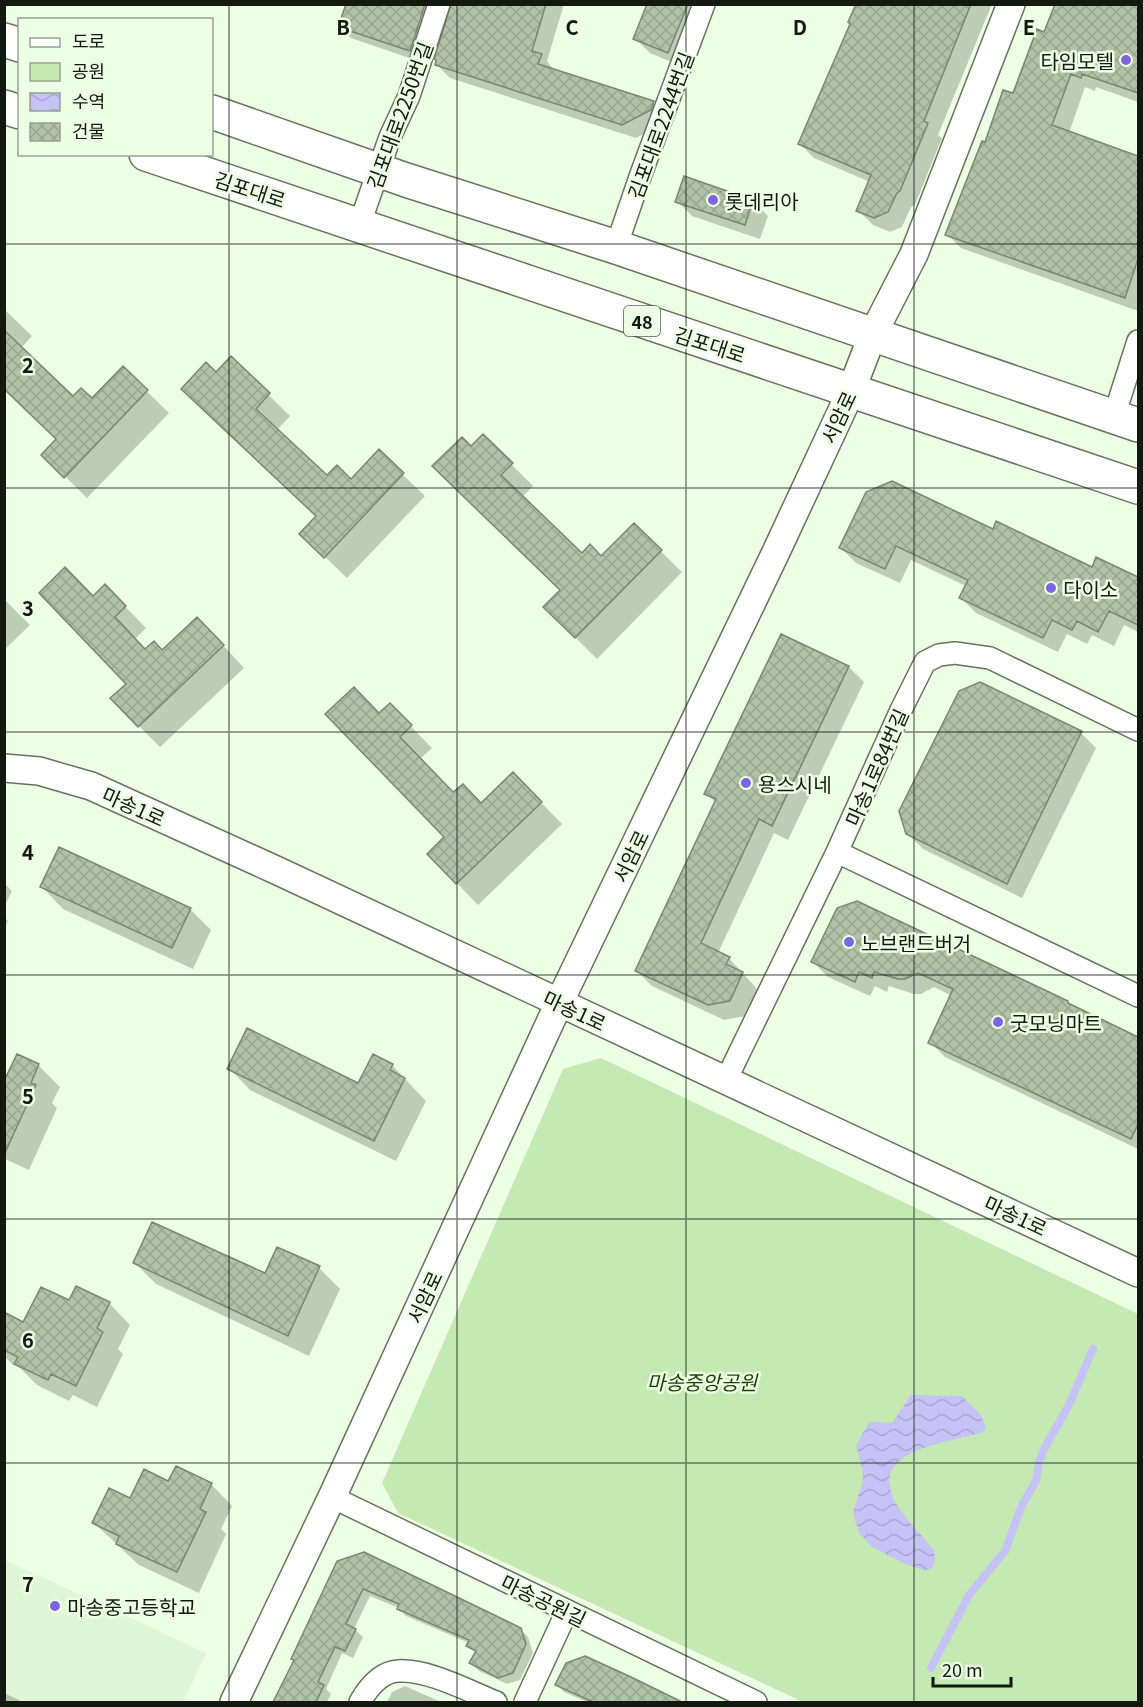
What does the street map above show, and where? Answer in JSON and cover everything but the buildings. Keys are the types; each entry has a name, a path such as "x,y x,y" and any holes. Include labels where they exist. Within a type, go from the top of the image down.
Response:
{"main road":[{"path":"213,112 377,171 616,247 1126,421"},
{"name":"김포대로","path":"152,156 1138,487"}],"street":[{"name":"김포대로2250번길","path":"359,226 390,136 408,96 439,4"},
{"name":"김포대로2244번길","path":"616,247 704,4"},
{"name":"서암로","path":"234,1702 332,1497 559,1003 776,552 851,391 873,334 914,254 1011,4"},
{"path":"1126,421 1138,341"},
{"name":"마송1로84번길","path":"726,1080 837,852 901,710 926,662 939,655 955,653 990,658 1138,730"},
{"name":"마송1로","path":"4,768 39,771 91,786 1138,1273"},
{"path":"837,852 1138,996"},
{"name":"마송공원길","path":"332,1497 756,1702"},
{"path":"525,1702 567,1611"},
{"path":"360,1702 375,1681 396,1671 426,1674 496,1702"}],"shaded area":[{"name":"마송중고등학교","path":"5,1560 206,1653 183,1702 5,1702"}],"green space":[{"name":"마송중앙공원","path":"601,1058 1138,1314 1138,1702 803,1702 398,1513 382,1483 563,1069"}],"water":[{"path":"911,1395 962,1396 980,1414 986,1427 983,1432 930,1446 913,1453 899,1462 891,1474 890,1490 900,1510 933,1549 934,1564 931,1569 924,1570 905,1564 872,1547 859,1533 853,1512 863,1481 856,1446 869,1422 892,1423"}],"waterway":[{"path":"931,1668 969,1595 1005,1551 1022,1505 1036,1481 1039,1462 1045,1447 1068,1407 1093,1349"}],"place":[{"name":"타임모텔","path":"1126,60"},
{"name":"롯데리아","path":"713,200"},
{"name":"다이소","path":"1051,588"},
{"name":"용스시네","path":"746,783"},
{"name":"노브랜드버거","path":"849,942"},
{"name":"굿모닝마트","path":"998,1022"},
{"name":"마송중고등학교","path":"55,1606"}]}
